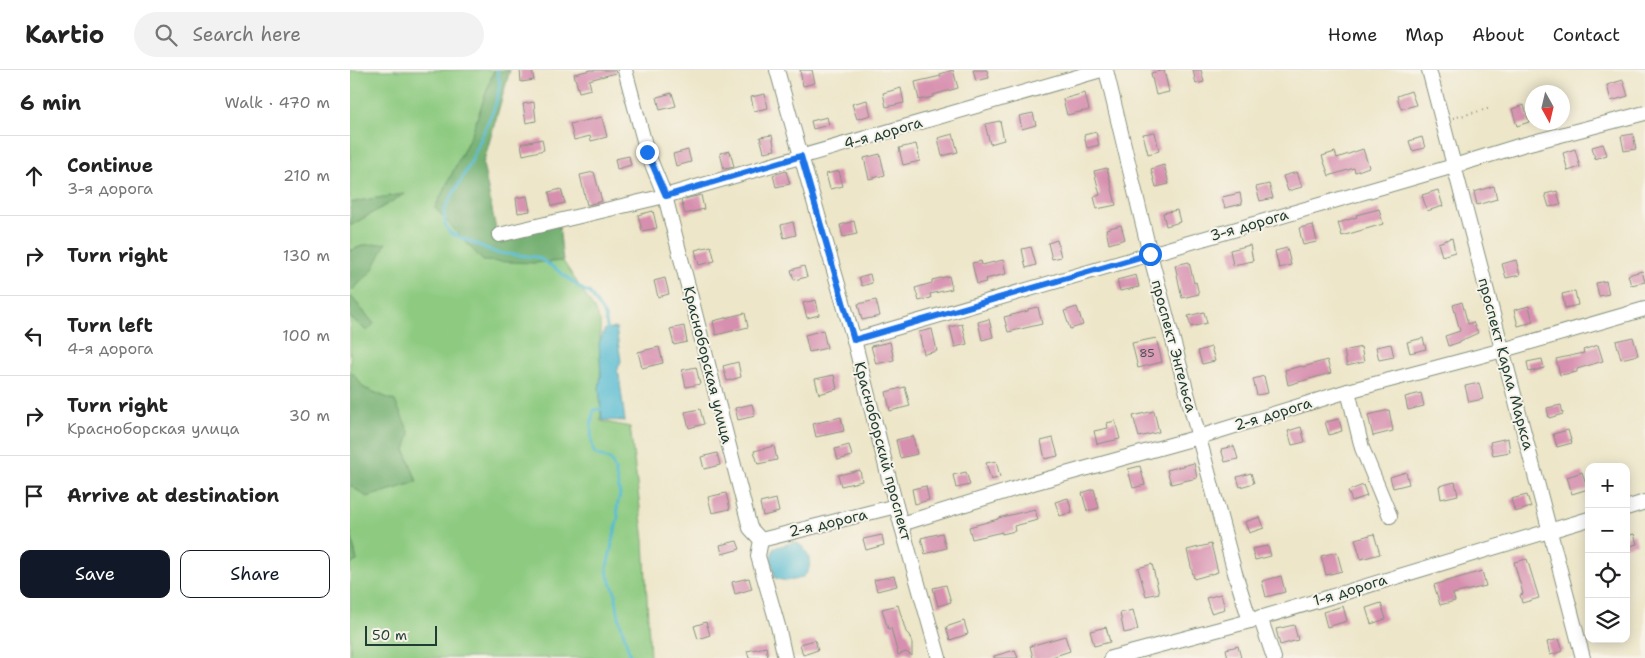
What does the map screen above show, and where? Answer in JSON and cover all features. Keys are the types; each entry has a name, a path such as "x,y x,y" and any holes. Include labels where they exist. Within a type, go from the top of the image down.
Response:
{"street":[{"name":"Красноборская улица","path":"625,70 647,152 666,196 750,528 761,540"},
{"name":"Красноборский проспект","path":"778,70 854,340 896,506 939,658"},
{"name":"4-я дорога","path":"499,235 666,196 1101,70"},
{"name":"проспект Энгельса","path":"1106,70 1150,254 1235,573 1274,658"},
{"name":"проспект Карла Маркса","path":"1429,70 1583,658"},
{"name":"3-я дорога","path":"854,340 1522,145 1645,113"},
{"name":"2-я дорога","path":"901,524 1033,483 1199,437 1348,391 1503,350 1645,309"},
{"path":"1348,391 1362,448 1390,516"},
{"path":"1630,507 1645,502"},
{"name":"2-я дорога","path":"761,540 896,506"},
{"name":"1-я дорога","path":"1111,658 1255,619 1585,520"},
{"path":"761,540 758,556 785,658"}],"path":[{"path":"1442,120 1491,108"}],"green space":[{"path":"350,70 494,70 472,133 435,208 533,263 563,261 595,310 600,322 601,421 630,427 644,540 650,658 350,658 350,564 357,561 350,530 350,485 367,497 417,482 405,450 395,401 364,388 352,373 350,374 350,317 367,331 374,324 350,295 350,292 372,271 364,245 350,251 350,226 403,194 350,203"},
{"path":"494,70 510,70 483,164 498,240 559,225 563,261 533,263 483,261 435,208 472,133"},
{"path":"405,194 350,226 350,203"},
{"path":"386,243 372,271 350,292 350,251 364,245"},
{"path":"350,295 374,324 367,331 350,317"},
{"path":"352,372 364,388 395,401 410,434 405,450 417,482 367,497 350,485 350,374"},
{"path":"350,530 357,561 350,564"}],"water":[{"path":"616,328 621,361 617,371 625,421 602,420 599,388 601,375 599,343 605,329"},
{"path":"794,542 805,549 809,557 806,575 793,580 775,578 771,557 774,548"}],"building":[{"path":"520,70 532,70 534,80 521,82"},
{"path":"591,70 615,70 616,73 589,80 591,89 579,92 574,74"},
{"path":"800,70 812,70 815,83 803,86"},
{"path":"953,70 958,88 919,100 915,82 941,76 940,74"},
{"path":"973,70 987,70 989,78 976,81"},
{"path":"1164,70 1169,92 1156,95 1151,73"},
{"path":"1193,70 1201,70 1204,82 1196,84"},
{"path":"1623,80 1628,96 1611,101 1607,85"},
{"path":"901,88 904,103 886,107 883,93"},
{"path":"1411,91 1416,105 1401,109 1397,96"},
{"path":"672,93 676,106 660,110 657,97"},
{"path":"1085,93 1089,110 1067,115 1063,99"},
{"path":"765,94 768,108 754,111 751,97"},
{"path":"867,100 871,115 857,119 852,104"},
{"path":"534,102 536,121 526,123 523,104"},
{"path":"1524,105 1525,123 1517,126 1512,109"},
{"path":"1033,113 1036,125 1022,129 1019,116"},
{"path":"602,117 607,137 591,141 590,136 574,140 570,124"},
{"path":"827,117 829,125 813,129 811,121"},
{"path":"1000,121 1004,140 990,144 985,124"},
{"path":"1096,132 1099,145 1087,148 1084,135"},
{"path":"1155,132 1159,151 1148,154 1143,134"},
{"path":"953,134 958,152 942,156 938,138"},
{"path":"1633,134 1636,149 1624,151 1621,136"},
{"path":"772,135 775,150 764,152 760,137"},
{"path":"1422,137 1425,148 1412,151 1409,141"},
{"path":"542,139 544,150 523,155 521,144"},
{"path":"916,144 920,161 903,165 899,148"},
{"path":"1603,144 1607,155 1595,159 1592,147"},
{"path":"1363,149 1369,167 1355,172 1354,168 1329,176 1322,156 1335,152 1337,158"},
{"path":"1575,149 1580,167 1568,171 1563,153"},
{"path":"688,150 691,162 676,166 673,154"},
{"path":"730,151 734,167 724,169 720,153"},
{"path":"880,154 885,175 869,179 864,158"},
{"path":"629,156 631,165 617,169 615,159"},
{"path":"1164,165 1169,184 1156,187 1151,169"},
{"path":"1107,168 1116,205 1097,209 1094,197 1100,195 1094,171"},
{"path":"786,171 790,184 776,187 773,175"},
{"path":"839,171 843,186 830,189 826,174"},
{"path":"594,172 602,201 587,205 580,175"},
{"path":"1297,172 1302,187 1288,191 1283,176"},
{"path":"1269,184 1273,198 1260,201 1256,187"},
{"path":"1494,186 1497,199 1477,205 1474,192"},
{"path":"561,189 565,203 552,206 549,192"},
{"path":"1438,190 1443,206 1427,211 1422,195"},
{"path":"1557,191 1561,205 1549,207 1545,194"},
{"path":"1240,193 1242,204 1225,208 1222,197"},
{"path":"701,195 704,209 685,214 681,200"},
{"path":"527,196 530,211 518,213 516,198"},
{"path":"1379,209 1383,224 1342,236 1338,223 1357,217 1356,215"},
{"path":"1177,210 1180,222 1166,226 1163,213"},
{"path":"653,211 657,228 642,231 638,215"},
{"path":"854,221 857,234 843,237 840,225"},
{"path":"793,222 796,235 784,238 781,225"},
{"path":"1121,225 1125,239 1109,244 1106,229"},
{"path":"1313,225 1317,242 1303,245 1299,228"},
{"path":"1452,238 1455,252 1442,256 1438,243"},
{"path":"1057,240 1061,257 1052,259 1048,243"},
{"path":"1250,245 1253,261 1233,265 1230,250"},
{"path":"711,246 715,261 699,265 695,250"},
{"path":"1031,247 1036,265 1026,268 1022,249"},
{"path":"1287,248 1291,265 1279,268 1275,251"},
{"path":"1003,260 1006,274 985,279 986,282 977,284 972,263 981,261 982,265"},
{"path":"1516,260 1520,275 1506,278 1502,264"},
{"path":"1189,262 1199,294 1182,298 1175,265"},
{"path":"804,266 807,277 794,280 791,270"},
{"path":"1642,271 1645,282 1631,285 1628,275"},
{"path":"870,274 872,283 862,286 859,277"},
{"path":"1136,275 1139,287 1120,291 1117,280"},
{"path":"949,276 952,289 930,294 931,298 919,301 915,288 932,283 932,280"},
{"path":"665,278 669,294 658,297 654,281"},
{"path":"1606,281 1609,294 1599,296 1596,283"},
{"path":"1575,291 1578,305 1565,308 1562,294"},
{"path":"816,300 819,315 807,318 803,303"},
{"path":"876,300 880,316 862,320 858,304"},
{"path":"1462,302 1468,324 1473,322 1478,333 1448,346 1445,336 1460,331 1453,305"},
{"path":"1529,306 1533,322 1518,326 1514,310"},
{"path":"1038,307 1042,324 1008,332 1004,317"},
{"path":"1077,307 1083,325 1070,329 1064,311"},
{"path":"1204,312 1207,323 1191,327 1188,316"},
{"path":"745,313 748,327 716,335 713,321"},
{"path":"989,319 993,337 982,340 978,322"},
{"path":"962,324 967,344 955,347 950,327"},
{"path":"684,326 687,342 674,345 670,329"},
{"path":"932,329 937,351 924,354 919,332"},
{"path":"823,330 827,348 809,352 805,335"},
{"path":"1633,337 1638,355 1621,359 1616,341"},
{"path":"1156,338 1162,362 1138,368 1132,343"},
{"path":"1423,338 1426,349 1410,353 1407,342"},
{"path":"890,342 894,360 876,364 871,346"},
{"path":"1391,344 1394,357 1379,360 1376,347"},
{"path":"1598,345 1603,361 1577,369 1577,372 1560,375 1556,359 1584,353 1583,350"},
{"path":"659,347 663,363 642,368 638,352"},
{"path":"1211,347 1215,361 1202,364 1198,351"},
{"path":"1361,347 1364,362 1347,366 1344,351"},
{"path":"1542,359 1544,368 1529,372 1527,362"},
{"path":"1327,360 1331,373 1288,385 1285,370"},
{"path":"738,362 741,377 727,381 723,366"},
{"path":"696,367 700,384 686,387 682,370"},
{"path":"834,375 837,389 819,394 815,379"},
{"path":"1264,376 1268,393 1257,395 1253,379"},
{"path":"1479,383 1483,399 1469,402 1465,386"},
{"path":"905,387 910,406 890,411 886,392"},
{"path":"1421,393 1424,406 1408,410 1405,397"},
{"path":"752,404 755,416 738,420 735,408"},
{"path":"1561,405 1563,414 1549,418 1547,408"},
{"path":"700,409 704,424 689,428 685,412"},
{"path":"1389,410 1393,431 1373,436 1368,415"},
{"path":"1154,411 1159,432 1139,437 1133,416"},
{"path":"841,417 844,431 816,437 813,424"},
{"path":"1339,419 1342,431 1329,435 1325,422"},
{"path":"1115,421 1120,439 1097,444 1094,431 1108,428 1107,423"},
{"path":"1301,427 1305,442 1292,445 1288,431"},
{"path":"1568,430 1572,443 1557,447 1553,434"},
{"path":"913,436 917,454 900,458 896,440"},
{"path":"1053,438 1058,456 1045,459 1041,441"},
{"path":"1508,438 1510,452 1493,455 1490,442"},
{"path":"849,445 852,456 838,460 835,449"},
{"path":"774,446 777,460 758,464 754,451"},
{"path":"1234,446 1238,459 1225,462 1221,449"},
{"path":"717,453 720,465 704,469 701,457"},
{"path":"996,461 1000,477 991,480 986,463"},
{"path":"1194,463 1197,478 1171,484 1167,470"},
{"path":"1140,466 1145,485 1133,488 1128,469"},
{"path":"860,470 862,481 841,486 838,475"},
{"path":"966,472 970,485 956,488 953,475"},
{"path":"1406,472 1409,484 1393,488 1390,477"},
{"path":"1582,472 1585,480 1585,490 1572,494 1567,477"},
{"path":"1251,473 1254,483 1240,487 1237,477"},
{"path":"1455,482 1458,495 1441,499 1439,486"},
{"path":"1363,485 1367,496 1352,501 1348,491"},
{"path":"926,486 929,500 915,504 912,489"},
{"path":"1094,489 1099,508 1087,511 1082,493"},
{"path":"726,493 730,509 712,513 708,497"},
{"path":"1527,495 1531,507 1515,512 1511,499"},
{"path":"1068,498 1072,512 1060,516 1055,502"},
{"path":"776,499 779,512 763,516 760,503"},
{"path":"1035,509 1038,520 1014,526 1015,531 972,539 969,527"},
{"path":"1260,517 1264,528 1249,533 1245,522"},
{"path":"942,533 946,548 925,554 921,538"},
{"path":"1374,534 1380,554 1361,559 1355,539"},
{"path":"1634,534 1637,544 1630,546 1630,535"},
{"path":"882,535 884,545 866,550 863,539"},
{"path":"737,541 740,549 722,554 720,545"},
{"path":"1211,544 1218,572 1194,579 1187,550"},
{"path":"1268,546 1271,556 1255,560 1252,549"},
{"path":"1337,552 1342,571 1326,575 1321,556"},
{"path":"1527,559 1539,598 1522,603 1520,595 1523,594 1514,562"},
{"path":"1152,564 1159,593 1146,596 1138,568"},
{"path":"1482,571 1486,586 1453,594 1455,601 1440,605 1434,585"},
{"path":"894,576 897,586 877,591 874,580"},
{"path":"1281,576 1285,592 1266,597 1262,581"},
{"path":"749,578 752,589 735,594 732,582"},
{"path":"946,585 951,602 938,606 933,588"},
{"path":"1221,594 1225,609 1211,613 1206,598"},
{"path":"1381,603 1386,619 1371,624 1366,608"},
{"path":"898,605 906,632 912,643 912,656 906,652 898,655 891,628 888,629 882,609"},
{"path":"1343,606 1347,621 1327,627 1323,612"},
{"path":"1133,610 1138,630 1124,633 1120,613"},
{"path":"964,621 968,634 950,640 946,627"},
{"path":"706,622 710,635 698,639 694,626"},
{"path":"1294,625 1298,640 1280,645 1276,629"},
{"path":"1106,627 1110,642 1094,646 1090,631"},
{"path":"1065,636 1070,651 1049,658 1033,658 1030,646"},
{"path":"1559,639 1563,651 1550,655 1547,642"},
{"path":"815,640 818,650 803,655 800,644"},
{"path":"1238,646 1241,658 1228,658 1226,649"},
{"path":"766,647 768,658 749,658 747,651"},
{"path":"1015,650 1018,658 994,658 994,656"}],"waterway":[{"path":"497,70 500,85 495,106 469,166 444,210 445,224 450,233 497,253 537,257 556,269 583,290 590,293 605,316 608,332"},
{"path":"606,408 594,410 591,437 594,453 611,460 620,495 617,506 618,518 607,567 631,658"}],"route":[{"path":"647,152 666,196 801,156 854,340 1150,254"}]}
